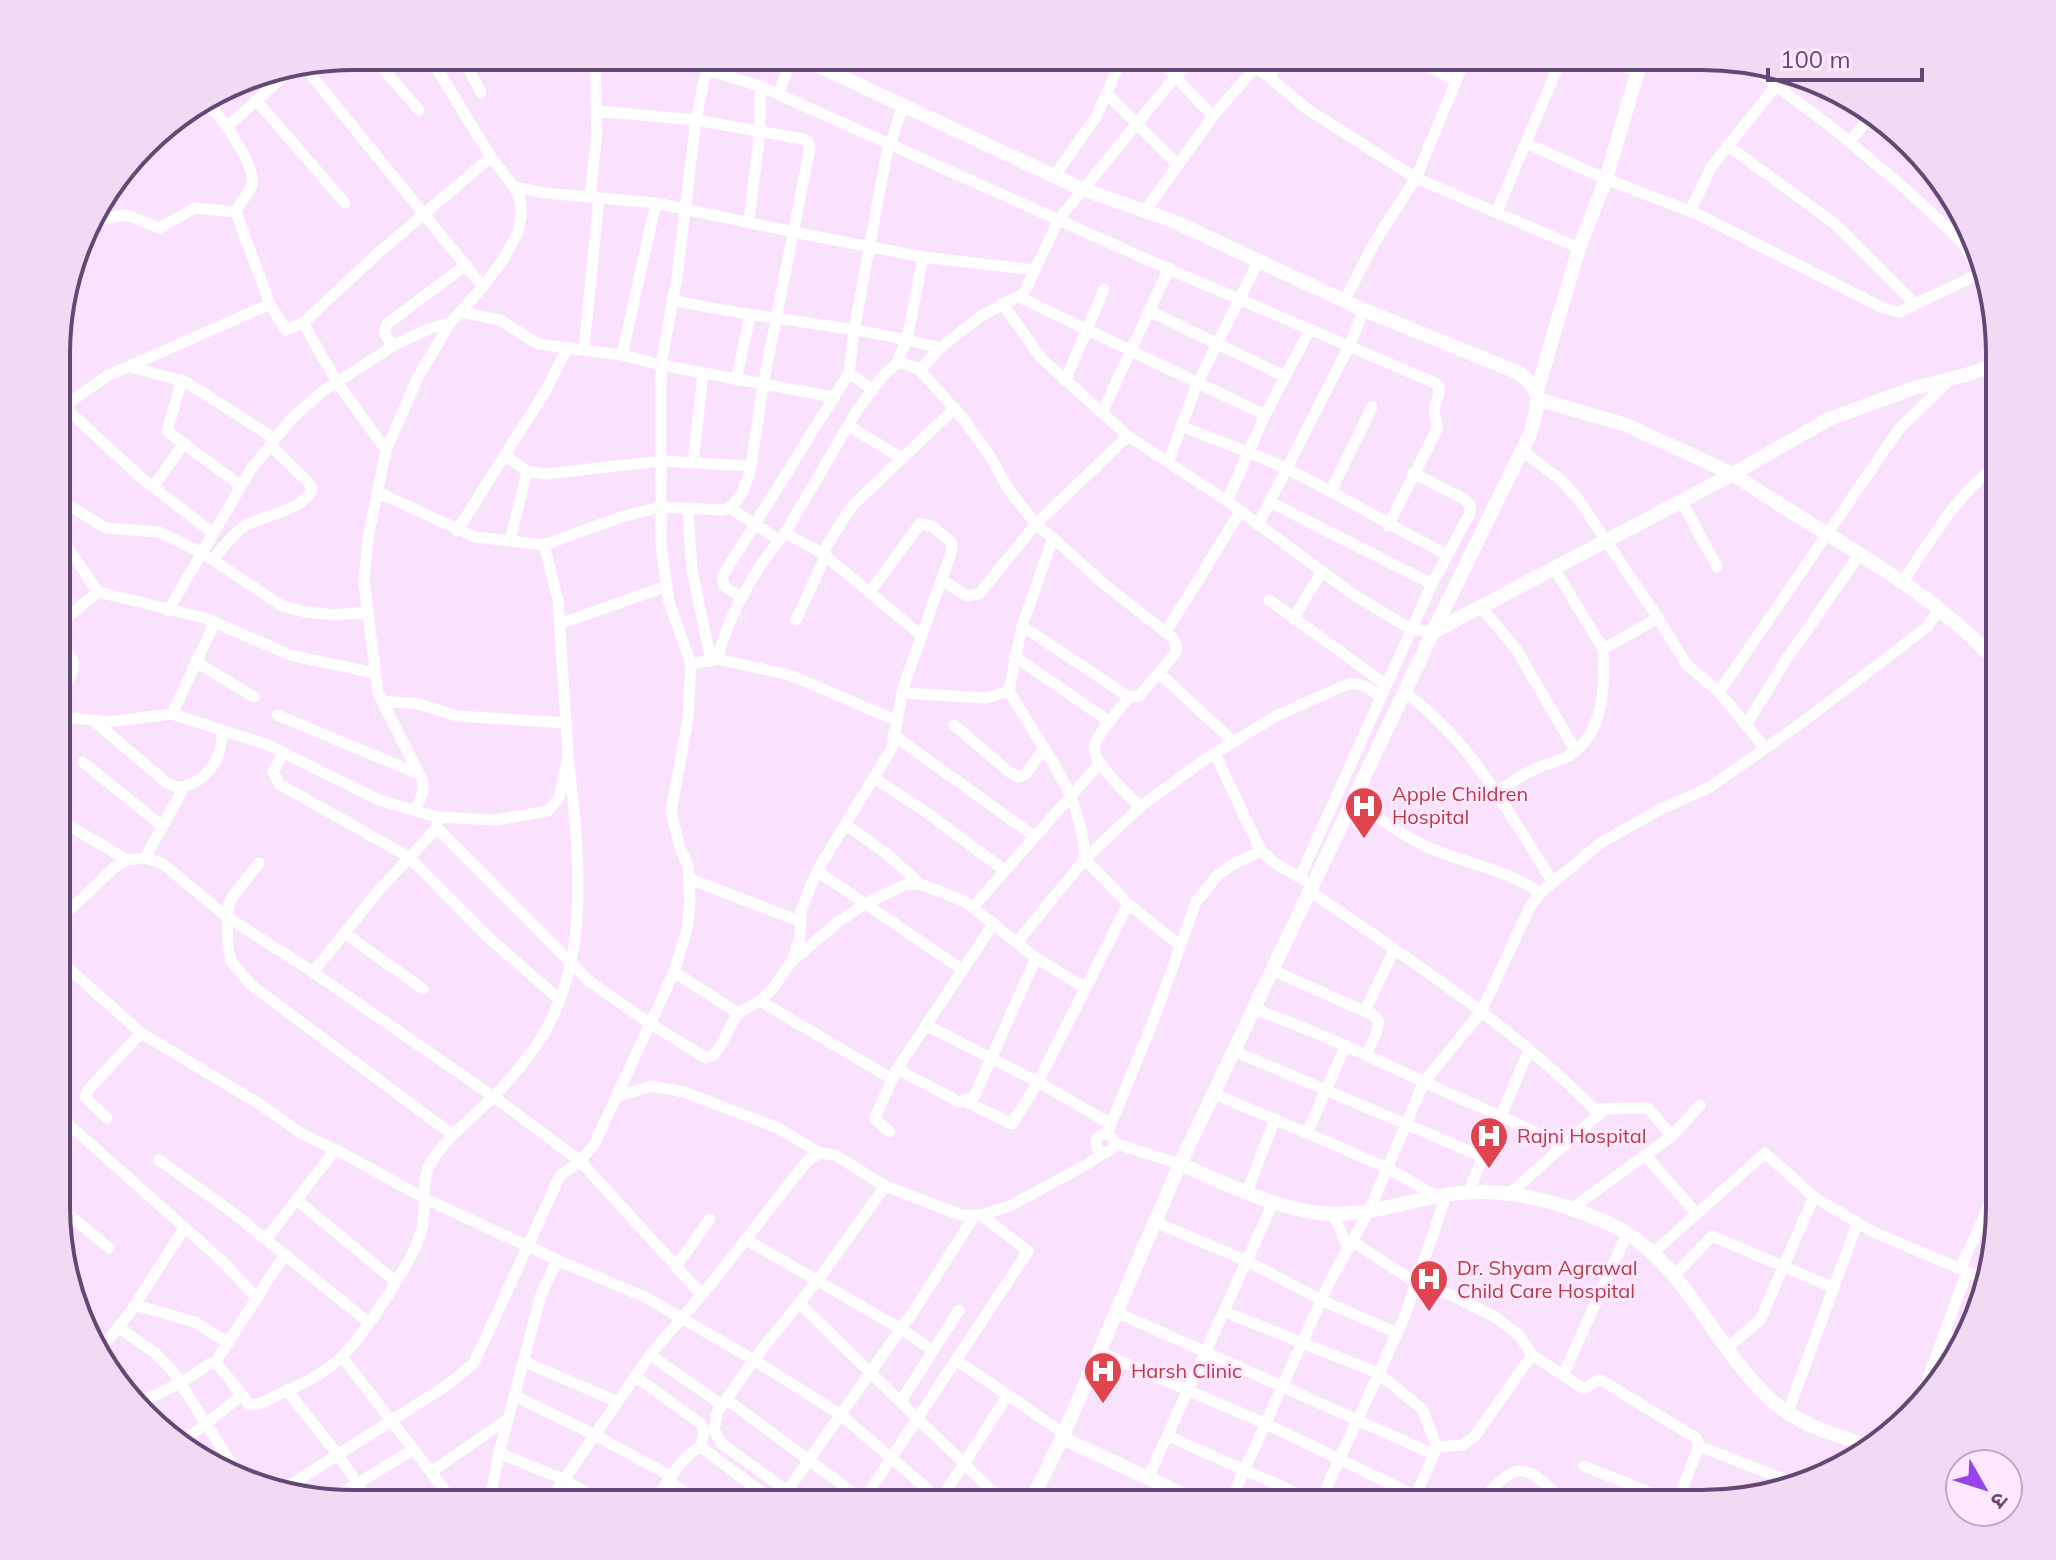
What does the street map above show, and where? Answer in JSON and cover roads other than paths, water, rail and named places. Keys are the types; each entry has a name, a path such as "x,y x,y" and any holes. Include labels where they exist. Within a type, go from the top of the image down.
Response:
{"street":[{"path":"384,70 419,110"},
{"path":"416,810 423,791 420,774 404,749 382,701 374,673 364,582 368,538 386,450 417,379 450,323 503,260 518,232 521,203 514,187 491,157 438,70"},
{"path":"469,70 481,93"},
{"path":"584,349 595,197 596,70"},
{"path":"293,1483 449,1384 480,1355 526,1246 560,1176 594,1145 618,1096 628,1066 674,972 687,929 690,879 671,811 688,719 691,664 669,602 661,546 661,365 704,70"},
{"path":"708,70 760,86 1169,268 1350,344 1439,386 1441,392 1434,409 1437,429 1388,526"},
{"path":"778,94 789,70"},
{"path":"826,70 1082,189 1145,211 1364,310 1517,372 1531,381 1538,406 1530,434 1353,801 1308,885"},
{"path":"1055,175 1096,117 1117,71"},
{"path":"1169,71 1213,116"},
{"path":"919,369 940,348 1002,303 1024,293 1059,219 1182,71"},
{"path":"1145,211 1213,116 1253,71"},
{"path":"1259,71 1307,109 1416,178 1579,248"},
{"path":"1268,76 1273,71"},
{"path":"1437,71 1454,80"},
{"path":"1345,300 1374,243 1416,178 1459,71"},
{"path":"1497,211 1556,71"},
{"path":"1537,395 1579,248 1606,179 1639,73 1634,71"},
{"path":"310,73 483,287"},
{"path":"1762,76 1849,142 1964,246"},
{"path":"228,126 278,80"},
{"path":"1690,211 1712,166 1779,81"},
{"path":"749,222 760,130 760,86"},
{"path":"1107,94 1178,165"},
{"path":"256,100 345,203"},
{"path":"741,597 724,586 722,577 849,373 889,145 903,106"},
{"path":"212,108 228,126 250,173 252,184 236,212"},
{"path":"597,111 696,120 760,130 808,142 810,148 763,385 751,466 748,478 730,508"},
{"path":"1849,142 1866,122"},
{"path":"1526,143 1606,179 1690,211 1883,308 1899,312 1975,277"},
{"path":"1727,145 1835,224 1915,304"},
{"path":"236,212 270,304 286,330 303,323 376,255 491,157"},
{"path":"514,187 554,194 656,203 923,257 1035,270"},
{"path":"622,355 656,203"},
{"path":"104,219 127,215 159,228 195,208 236,212"},
{"path":"714,660 741,597 782,537 849,426 873,390 896,364 907,339 923,257"},
{"path":"1168,463 1197,384 1259,260"},
{"path":"393,346 385,335 387,324 466,265"},
{"path":"1102,413 1169,268"},
{"path":"1065,381 1084,329 1104,289"},
{"path":"1019,297 1265,415"},
{"path":"672,300 750,316 907,339 940,348"},
{"path":"1002,303 1041,358 1128,436 1227,501 1354,595 1411,629 1433,632 1682,502 1829,419 1914,388 1986,368"},
{"path":"70,398 99,380 270,304"},
{"path":"1258,525 1350,344 1364,310"},
{"path":"1149,311 1284,376"},
{"path":"460,312 500,320 538,344 622,355 703,374 834,397"},
{"path":"736,380 750,316"},
{"path":"303,323 337,382 386,450"},
{"path":"168,611 241,486 293,417 337,382 393,346 431,328 450,323"},
{"path":"1227,501 1247,452 1310,329"},
{"path":"457,531 546,390 568,347"},
{"path":"896,364 908,364 919,369 955,408 988,453 1009,490 1036,524 1104,584 1166,632 1177,648 1139,696 1129,697 1022,626"},
{"path":"131,367 182,380 272,442 312,488 309,495 280,512 243,527 213,559"},
{"path":"849,373 873,390"},
{"path":"693,463 703,374"},
{"path":"1719,692 1899,429 1951,379"},
{"path":"182,380 167,431 241,486"},
{"path":"1537,395 1626,425 1733,474 1902,583 1976,639 1986,650"},
{"path":"1331,491 1372,407"},
{"path":"796,620 824,554 852,506 955,408"},
{"path":"70,412 153,487 213,533"},
{"path":"849,426 901,458"},
{"path":"1181,426 1287,469 1331,491 1388,526 1446,554"},
{"path":"942,580 967,596 979,594 1036,524 1128,436"},
{"path":"153,487 183,445"},
{"path":"1521,450 1561,480 1578,499 1687,665 1719,692 1765,748"},
{"path":"506,456 527,471 546,474 661,461 751,466"},
{"path":"510,541 527,471"},
{"path":"1037,1490 1180,1164 1272,970 1385,684 1446,554 1470,513 1470,505 1464,499 1413,473"},
{"path":"1902,583 1953,510 1986,476"},
{"path":"377,492 475,537 544,545 621,517 661,507 730,508 755,525 824,554 922,636"},
{"path":"1270,502 1432,584"},
{"path":"1682,502 1717,567"},
{"path":"70,506 106,528 159,532 213,559 282,606 335,615 368,612"},
{"path":"688,509 692,570 714,660"},
{"path":"1166,632 1240,512"},
{"path":"70,718 126,721 172,714 283,753 379,800 416,810 437,822 589,981 706,1058 719,1048 738,1013 760,1001 791,962 800,937 799,921 817,871 892,748 895,720 903,693 953,546 932,526 920,524 870,592"},
{"path":"1053,538 1022,626 1009,691 1070,795 1084,831 1085,859 1128,904 1181,946"},
{"path":"215,1363 249,1404 255,1405 329,1368 342,1357 369,1323 417,1244 425,1216 425,1182 430,1164 453,1135 494,1097 537,1044 560,1000 572,965 578,907 574,808 558,600 544,545"},
{"path":"70,551 98,592 215,622 290,655 374,673"},
{"path":"1746,725 1784,663 1859,555"},
{"path":"1495,793 1534,769 1576,751 1595,724 1602,702 1603,649 1554,568"},
{"path":"1293,619 1322,571"},
{"path":"559,624 667,586"},
{"path":"70,615 98,592"},
{"path":"1269,600 1385,684"},
{"path":"1480,606 1516,649 1576,751"},
{"path":"1235,1490 1321,1300 1369,1211 1424,1082 1481,1012 1530,907 1540,893 1602,842 1661,809 1710,787 1765,748 1926,628 1939,610"},
{"path":"1603,649 1658,618"},
{"path":"172,714 215,622"},
{"path":"1976,639 1986,644"},
{"path":"70,653 75,659 70,675"},
{"path":"1014,656 1110,722"},
{"path":"691,664 714,660 790,675 895,720"},
{"path":"196,662 254,697"},
{"path":"1159,673 1234,742"},
{"path":"1018,941 1085,859 1140,807 1215,754 1276,716 1348,684 1366,686 1380,696"},
{"path":"903,693 986,698 1009,691"},
{"path":"1405,693 1427,708 1469,752 1553,882"},
{"path":"1129,697 1094,747 1100,763 1140,807"},
{"path":"382,701 419,704 457,716 567,723"},
{"path":"277,715 420,774"},
{"path":"94,721 167,783 176,787 196,782 214,763 221,752 221,729"},
{"path":"954,725 1018,777 1026,774 1044,748"},
{"path":"893,735 1034,836"},
{"path":"283,753 273,772 279,784 409,857 489,938 560,1000"},
{"path":"1215,754 1261,851 1275,863 1481,1012 1529,1050 1594,1109 1648,1108 1672,1136"},
{"path":"313,972 437,822 496,820 548,811 559,798 568,755"},
{"path":"83,762 162,826"},
{"path":"973,907 1100,763"},
{"path":"874,778 1004,870"},
{"path":"145,858 184,787"},
{"path":"1353,801 1421,843 1493,872 1522,880 1540,893"},
{"path":"845,824 887,854 920,884"},
{"path":"71,827 127,860"},
{"path":"618,1096 652,1086 684,1092 778,1128 820,1153 835,1155 885,1186 961,1215 978,1215 1010,1206 1089,1163 1109,1138 1196,902 1204,889 1233,864 1261,851"},
{"path":"71,909 115,867 127,860 145,858 162,863 227,917 313,972 494,1097 580,1161 702,1295"},
{"path":"259,863 230,900 227,917 231,961 251,985 453,1135"},
{"path":"817,871 963,970"},
{"path":"690,879 799,921"},
{"path":"791,962 838,922 865,904 904,885 920,884 955,896 973,907 1036,958 1085,988"},
{"path":"760,1001 895,1074 959,1102 967,1102 1012,1124 1038,1082 1128,904"},
{"path":"890,1132 875,1117 895,1074 994,923"},
{"path":"344,933 423,989"},
{"path":"1365,1011 1394,950"},
{"path":"967,1102 974,1097 1036,958"},
{"path":"71,970 141,1033 261,1105 302,1134 426,1199 645,1297 754,1360 841,1415 926,1489"},
{"path":"1272,970 1375,1016 1379,1022 1366,1055"},
{"path":"674,972 738,1013"},
{"path":"1254,1009 1310,1028 1424,1082 1501,1114 1563,1146"},
{"path":"926,1025 1038,1082 1109,1138 1180,1164 1246,1194 1333,1214 1369,1211 1468,1193 1508,1195 1571,1209 1627,1234 1653,1253 1675,1275 1727,1348 1770,1399 1823,1430 1859,1443"},
{"path":"107,1118 85,1097 87,1091 141,1033"},
{"path":"1307,1133 1346,1045"},
{"path":"1468,1193 1529,1050"},
{"path":"1234,1051 1483,1157"},
{"path":"1214,1094 1387,1168 1442,1196"},
{"path":"1571,1209 1672,1136 1700,1105"},
{"path":"1508,1195 1605,1109"},
{"path":"1246,1194 1275,1119"},
{"path":"71,1126 185,1227 256,1297"},
{"path":"266,1239 335,1150"},
{"path":"560,1489 650,1355 702,1295 807,1161 820,1153"},
{"path":"1653,1253 1765,1153 1814,1197 1857,1224 1977,1276"},
{"path":"1645,1155 1697,1214"},
{"path":"159,1160 266,1239 369,1323"},
{"path":"785,1489 721,1443 714,1430 717,1413 885,1186"},
{"path":"1326,1490 1397,1333 1416,1283 1442,1196"},
{"path":"1727,1348 1760,1320 1814,1197"},
{"path":"298,1201 395,1281"},
{"path":"1148,1478 1274,1201"},
{"path":"1333,1214 1350,1245 1416,1283 1451,1295 1495,1317 1519,1335 1532,1355 1584,1389 1599,1379 1696,1438 1699,1446 1681,1490"},
{"path":"788,1489 978,1215"},
{"path":"873,1489 1028,1251 978,1215"},
{"path":"71,1217 109,1248"},
{"path":"1934,1370 1963,1270 1985,1217"},
{"path":"676,1266 710,1219"},
{"path":"1155,1222 1247,1261 1321,1300 1397,1333"},
{"path":"1788,1412 1857,1224"},
{"path":"105,1343 135,1305 185,1227"},
{"path":"1563,1375 1627,1234"},
{"path":"1675,1275 1712,1236 1834,1288"},
{"path":"745,1239 932,1350"},
{"path":"146,1400 215,1363 285,1254"},
{"path":"492,1489 541,1295 557,1260"},
{"path":"799,1303 991,1489"},
{"path":"135,1305 195,1322 228,1343"},
{"path":"901,1401 959,1310"},
{"path":"1116,1312 1357,1420 1435,1450 1463,1445 1474,1437 1532,1355"},
{"path":"1225,1312 1378,1373 1422,1409 1435,1450 1418,1490"},
{"path":"118,1327 155,1353 182,1382 231,1462"},
{"path":"1944,1333 1954,1336"},
{"path":"1099,1352 1264,1423 1394,1490"},
{"path":"650,1355 810,1458 848,1489"},
{"path":"342,1357 444,1489"},
{"path":"957,1361 1063,1436 1173,1490"},
{"path":"525,1362 618,1402"},
{"path":"635,1376 701,1424 704,1431 701,1447"},
{"path":"287,1390 362,1489"},
{"path":"189,1437 242,1395"},
{"path":"949,1489 1008,1395"},
{"path":"515,1396 595,1435 683,1489"},
{"path":"431,1472 508,1419"},
{"path":"1168,1436 1290,1490"},
{"path":"1699,1446 1782,1478"},
{"path":"663,1489 687,1456 701,1447"},
{"path":"701,1447 757,1489"},
{"path":"350,1489 414,1449"},
{"path":"499,1453 580,1489"},
{"path":"1584,1466 1644,1490"},
{"path":"1491,1490 1499,1481 1520,1469 1527,1470 1552,1490"},
{"path":"297,1481 300,1485"}],"place":[{"name":"Apple Children Hospital","path":"1364,840"},
{"name":"Rajni Hospital","path":"1489,1170"},
{"name":"Dr. Shyam Agrawal Child Care Hospital","path":"1429,1313"},
{"name":"Harsh Clinic","path":"1103,1405"}]}
